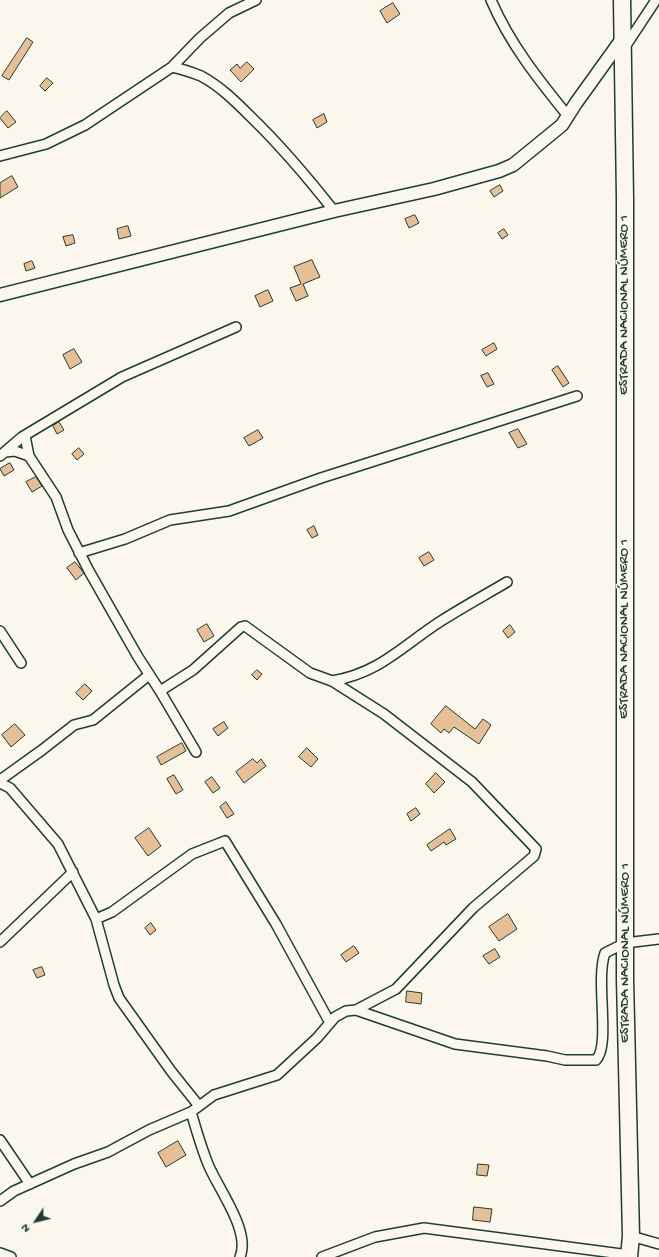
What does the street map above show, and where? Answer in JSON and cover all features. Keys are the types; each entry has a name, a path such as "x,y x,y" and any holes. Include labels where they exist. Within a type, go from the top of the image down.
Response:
{"highway":[{"name":"ESTRADA NACIONAL NÚMERO 1","path":"622,0 625,198 625,943 630,1236 629,1256"}],"street":[{"path":"0,156 46,144 85,126 172,67 200,38 229,13 256,0"},
{"path":"491,0 505,30 524,60 568,116"},
{"path":"0,295 334,211 434,189 499,171 513,165 526,156 562,125 656,0"},
{"path":"172,67 202,77 221,89 238,104 282,147 334,211"},
{"path":"2,454 24,436 122,378 236,327"},
{"path":"79,553 125,538 170,520 234,509 320,478 576,396"},
{"path":"24,436 29,456 56,496 68,530 79,553 148,675 160,691 196,752"},
{"path":"2,454 15,451 29,456"},
{"path":"332,681 347,678 373,669 394,656 440,622 507,582"},
{"path":"0,1202 14,1191 74,1164 108,1152 149,1130 191,1112 214,1095 277,1075 317,1038 340,1013 356,1010 396,988 473,908 534,856 536,850 472,782 384,714 332,681 310,673 245,626 241,627 194,670 160,691"},
{"path":"0,631 21,663"},
{"path":"148,675 93,720 74,725 0,781 10,788 58,844 96,919 98,933 120,998 171,1071 199,1106"},
{"path":"96,919 112,912 192,854 225,841 276,924 330,1023"},
{"path":"0,942 73,872"},
{"path":"356,1010 456,1044 547,1056 565,1060 596,1060 600,1056 604,1035 600,994 605,953 625,943 659,939"},
{"path":"191,1112 208,1165 240,1232 243,1248 249,1257"},
{"path":"0,1140 30,1184"},
{"path":"322,1257 375,1237 424,1228 629,1256"},
{"path":"630,1236 659,1244"},
{"path":"240,1257 243,1248"},
{"path":"0,1253 11,1257"}],"building":[{"path":"393,3 400,14 387,23 380,11"},
{"path":"27,38 33,42 9,80 2,76"},
{"path":"247,62 254,69 241,82 230,70 237,64 240,68"},
{"path":"47,78 53,83 45,91 40,86"},
{"path":"7,111 16,122 8,128 0,118"},
{"path":"324,114 327,122 317,128 313,120"},
{"path":"12,176 18,187 0,198 0,183"},
{"path":"500,185 503,191 494,197 490,191"},
{"path":"415,215 419,223 409,228 405,219"},
{"path":"128,226 131,236 119,239 117,229"},
{"path":"504,229 508,235 502,239 498,233"},
{"path":"73,235 75,243 66,246 63,237"},
{"path":"312,260 320,277 303,284 308,296 296,301 290,288 301,284 294,267"},
{"path":"32,261 35,268 26,271 24,264"},
{"path":"268,290 273,301 260,307 255,296"},
{"path":"494,343 497,349 486,356 482,350"},
{"path":"74,349 82,362 70,369 63,355"},
{"path":"558,366 569,383 563,387 552,370"},
{"path":"488,373 494,384 487,387 481,376"},
{"path":"59,422 64,430 57,434 53,426"},
{"path":"518,429 527,444 518,448 509,433"},
{"path":"258,430 263,438 249,446 244,438"},
{"path":"79,448 84,454 77,460 72,454"},
{"path":"10,463 14,470 4,476 0,469"},
{"path":"36,477 42,486 32,492 26,482"},
{"path":"314,526 318,535 312,538 307,530"},
{"path":"429,552 434,560 424,566 419,558"},
{"path":"75,562 84,573 76,580 67,568"},
{"path":"207,624 214,636 204,642 197,630"},
{"path":"510,625 515,632 508,638 503,631"},
{"path":"257,670 262,674 257,680 252,675"},
{"path":"85,684 92,691 83,700 76,693"},
{"path":"446,706 475,729 483,719 491,725 479,744 454,727 449,733 444,729 441,733 431,724"},
{"path":"224,722 228,728 218,736 213,729"},
{"path":"15,724 25,735 11,747 2,735"},
{"path":"182,743 186,751 161,765 157,757"},
{"path":"307,748 318,759 311,767 299,757"},
{"path":"253,759 257,763 261,759 266,766 244,783 236,772"},
{"path":"436,773 445,782 434,793 426,784"},
{"path":"174,775 183,790 176,794 167,779"},
{"path":"212,777 220,788 213,793 205,782"},
{"path":"226,802 234,814 227,818 220,807"},
{"path":"416,808 420,814 411,821 407,814"},
{"path":"149,828 161,846 148,856 135,838"},
{"path":"450,829 456,839 446,845 444,842 431,851 427,845"},
{"path":"508,914 517,929 499,941 489,927"},
{"path":"151,923 156,930 150,935 145,928"},
{"path":"354,946 359,953 346,962 341,955"},
{"path":"495,949 500,957 489,964 483,956"},
{"path":"42,967 45,975 37,978 33,970"},
{"path":"407,991 422,993 421,1004 406,1002"},
{"path":"178,1141 186,1155 166,1167 158,1153"},
{"path":"478,1164 489,1165 487,1176 477,1175"},
{"path":"474,1207 492,1209 490,1222 473,1220"}]}
